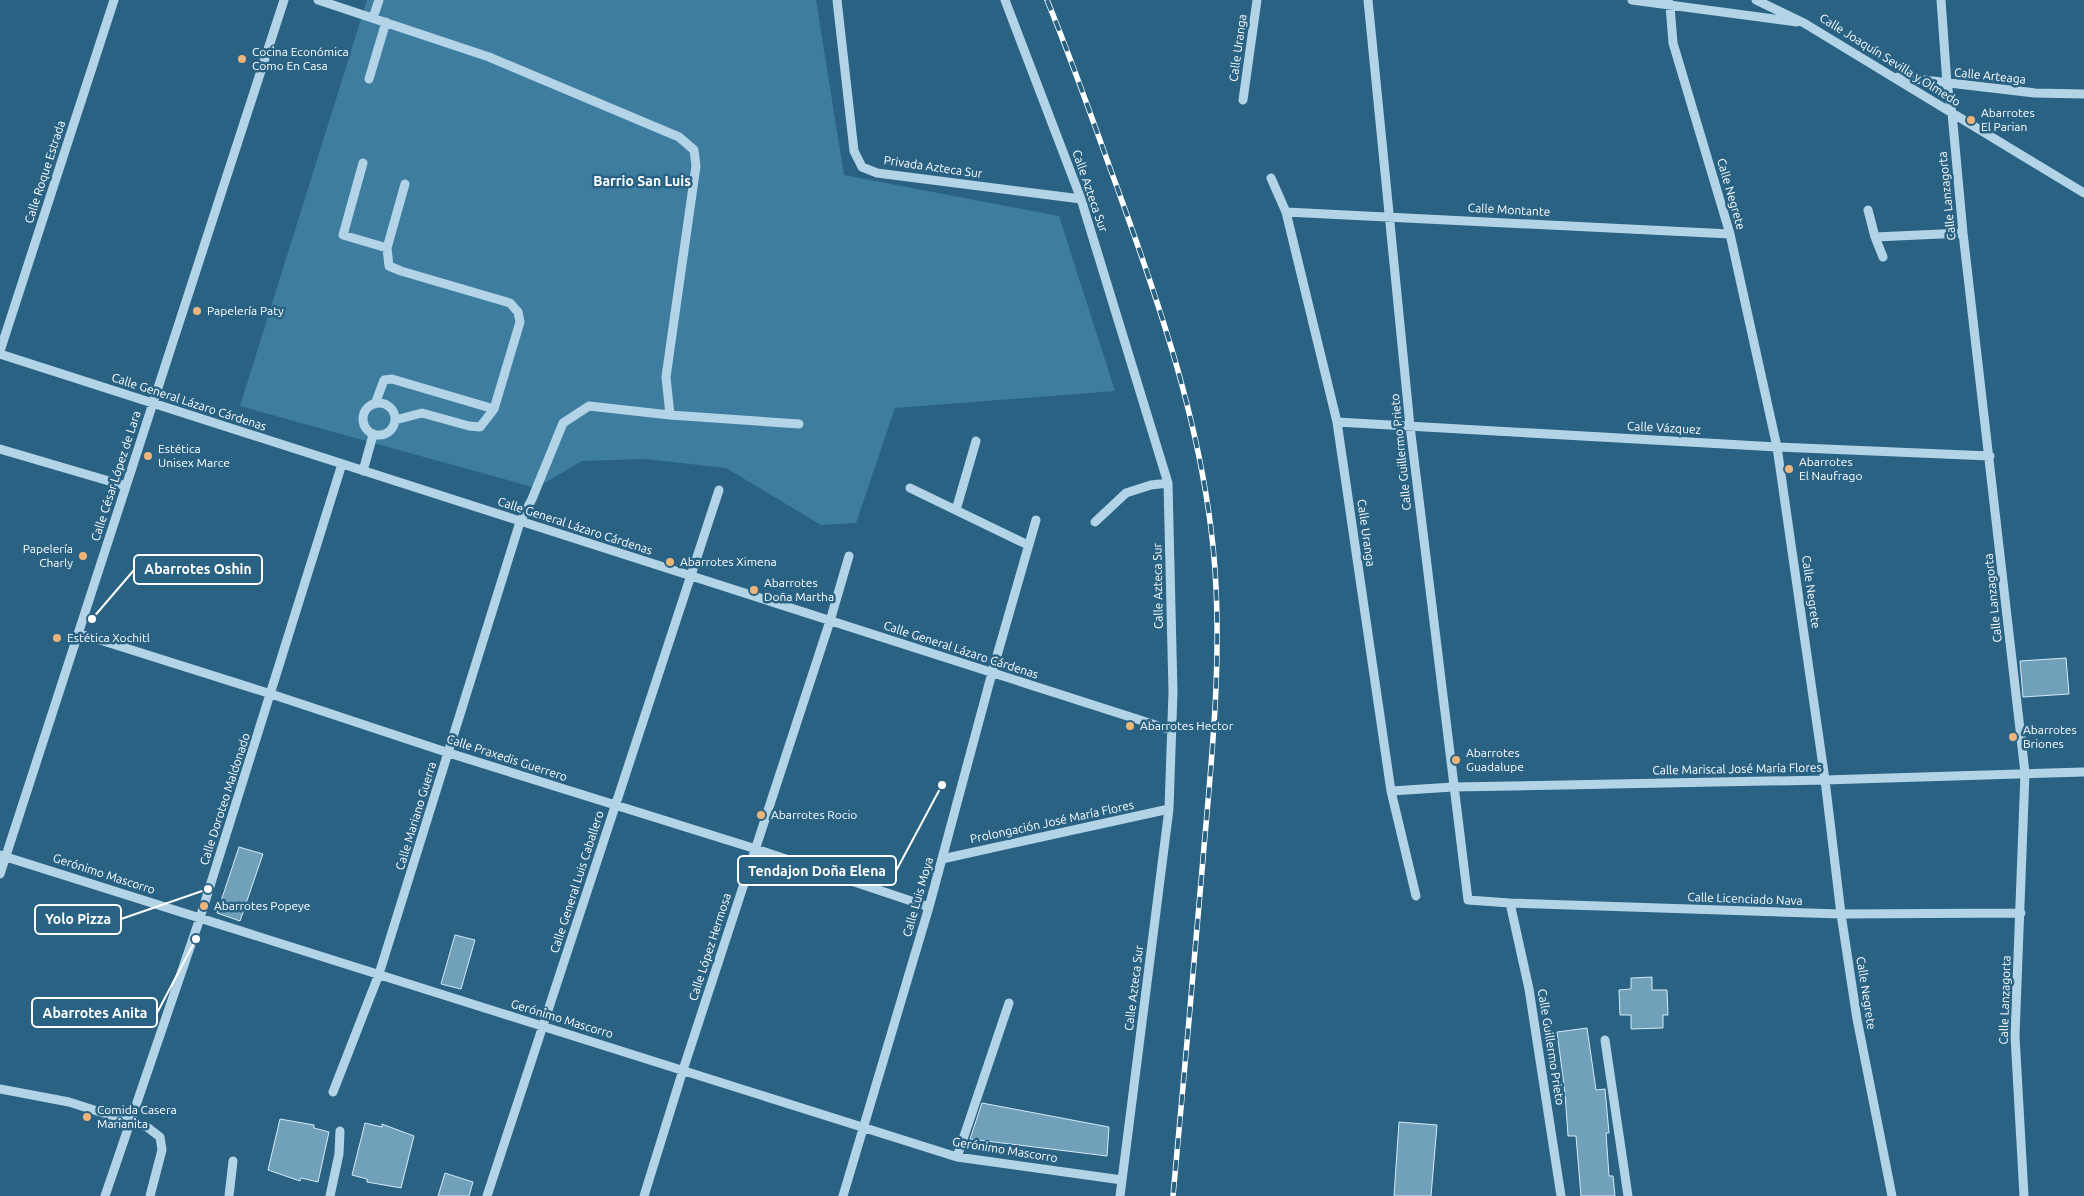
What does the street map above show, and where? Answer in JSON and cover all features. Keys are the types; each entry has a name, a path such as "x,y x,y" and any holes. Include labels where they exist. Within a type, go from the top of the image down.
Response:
{"street":[{"name":"Calle Roque Estrada","path":"0,353 114,0"},
{"name":"Calle César López de Lara","path":"0,874 3,856 78,633 284,0"},
{"path":"318,0 489,57 679,137 694,150 696,166 666,377 670,415"},
{"path":"373,18 379,0"},
{"name":"Privada Azteca Sur","path":"837,0 854,151 862,167 877,173 1081,199"},
{"name":"Calle Azteca Sur","path":"1005,0 1081,199 1168,483 1173,692 1169,809 1120,1196"},
{"name":"Calle Uranga","path":"1243,100 1257,0"},
{"name":"Calle Guillermo Prieto","path":"1368,0 1391,216 1410,426 1468,900"},
{"path":"1632,0 1669,3 1804,22"},
{"name":"Calle Joaquín Sevilla y Olmedo","path":"1756,0 1804,22 2084,194"},
{"name":"Calle Lanzagorta","path":"1941,0 1947,84 1952,114 1963,233 2025,773 2015,1036 2024,1196"},
{"name":"Calle Negrete","path":"1669,3 1673,43 1730,234 1777,447 1857,1019 1892,1196"},
{"path":"368,79 386,22"},
{"name":"Calle Arteaga","path":"1894,76 2035,94 2084,94"},
{"path":"363,163 343,235 387,248"},
{"name":"Calle Uranga","path":"1271,178 1286,212 1337,422 1392,791 1416,896"},
{"path":"395,420 422,413 469,426 480,427 494,409 520,322 518,312 510,304 390,266 387,248 405,184"},
{"path":"1868,210 1875,237 1883,257"},
{"name":"Calle Montante","path":"1286,212 1730,234"},
{"path":"1875,237 1963,233"},
{"name":"Calle General Lázaro Cárdenas","path":"0,353 520,522 1171,730"},
{"path":"374,404 384,380 392,379 494,409"},
{"path":"374,404 384,404 392,410 395,420 392,430 383,435 373,435 365,428 362,418 366,409 374,404"},
{"name":"Calle Mariano Guerra","path":"333,1092 379,974 520,522 532,499 563,423 589,406 670,415 799,424"},
{"name":"Calle Vázquez","path":"1337,422 1777,447 1990,456"},
{"path":"363,471 373,435"},
{"path":"956,510 976,441"},
{"path":"0,448 126,486"},
{"name":"Calle Doroteo Maldonado","path":"105,1196 200,918 342,464"},
{"path":"1095,522 1126,493 1151,485 1168,483"},
{"path":"910,488 1028,545"},
{"name":"Calle General Luis Caballero","path":"487,1196 719,490"},
{"name":"Calle Luis Moya","path":"842,1196 929,907 992,673 1036,520"},
{"name":"Calle López Hermosa","path":"644,1196 683,1070 830,621 849,556"},
{"name":"Calle Praxedis Guerrero","path":"78,633 615,806 756,849 929,907"},
{"name":"Calle Mariscal José María Flores","path":"1392,791 1453,786 1825,780 2084,772"},
{"name":"Prolongación José María Flores","path":"942,859 1169,809"},
{"name":"Gerónimo Mascorro","path":"3,856 957,1157 1122,1180"},
{"name":"Calle Licenciado Nava","path":"1468,900 1841,914 2021,913"},
{"name":"Calle Guillermo Prieto","path":"1510,903 1530,989 1561,1196"},
{"path":"957,1157 1009,1003"},
{"path":"1605,1040 1628,1196"},
{"path":"0,1089 69,1102 147,1127 160,1137 162,1150 150,1196"},
{"path":"330,1196 339,1154 340,1131"},
{"path":"229,1196 233,1161"}],"shaded area":[{"path":"367,0 816,0 844,175 1059,216 1115,391 895,408 856,523 821,525 726,468 645,459 582,461 536,488 240,406"}],"building":[{"path":"2066,658 2069,694 2023,697 2020,661"},
{"path":"239,847 263,854 240,921 217,913"},
{"path":"455,935 475,940 461,989 441,984"},
{"path":"1652,977 1652,990 1667,990 1668,1015 1663,1015 1663,1028 1631,1029 1631,1015 1620,1015 1619,990 1631,989 1631,978"},
{"path":"1587,1028 1596,1090 1605,1089 1609,1133 1606,1133 1609,1176 1613,1176 1615,1196 1581,1196 1576,1136 1568,1136 1565,1093 1557,1032"},
{"path":"982,1103 1109,1127 1107,1156 970,1139"},
{"path":"280,1119 314,1125 314,1128 329,1132 318,1182 301,1178 300,1181 268,1170"},
{"path":"1399,1122 1437,1125 1431,1196 1394,1196"},
{"path":"365,1123 382,1127 382,1124 414,1136 401,1188 367,1182 367,1179 352,1175"},
{"path":"445,1173 473,1182 469,1196 438,1196"}],"railway":[{"path":"1047,0 1134,234 1163,321 1199,454 1213,546 1217,621 1216,696 1173,1196"}],"place":[{"name":"Cocina Económica Como En Casa","path":"242,59"},
{"name":"Abarrotes El Parian","path":"1971,120"},
{"name":"Papelería Paty","path":"197,311"},
{"name":"Estética Unisex Marce","path":"148,456"},
{"name":"Abarrotes El Naufrago","path":"1789,469"},
{"name":"Papelería Charly","path":"83,556"},
{"name":"Abarrotes Ximena","path":"670,562"},
{"name":"Abarrotes Doña Martha","path":"754,590"},
{"name":"Abarrotes Oshin","path":"92,619"},
{"name":"Estética Xochitl","path":"57,638"},
{"name":"Abarrotes Hector","path":"1130,726"},
{"name":"Abarrotes Briones","path":"2013,737"},
{"name":"Abarrotes Guadalupe","path":"1456,760"},
{"name":"Tendajon Doña Elena","path":"942,785"},
{"name":"Abarrotes Rocio","path":"761,815"},
{"name":"Yolo Pizza","path":"208,889"},
{"name":"Abarrotes Popeye","path":"204,906"},
{"name":"Abarrotes Anita","path":"196,939"},
{"name":"Comida Casera Marianita","path":"87,1117"}],"district":[{"name":"Barrio San Luis","path":"642,181"}]}
